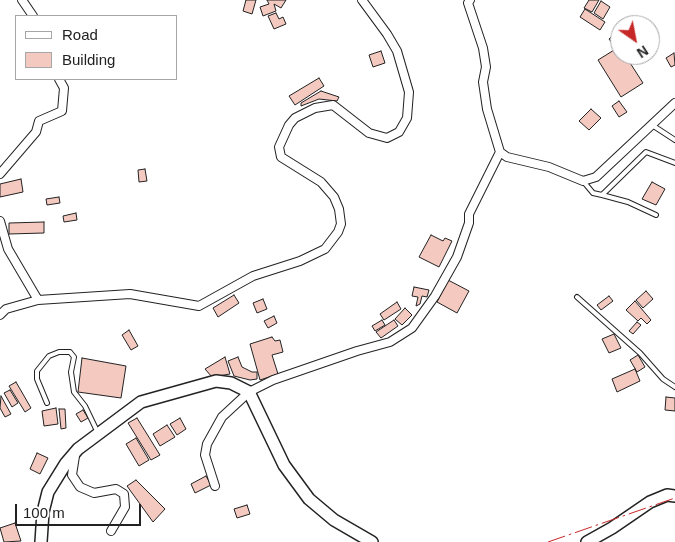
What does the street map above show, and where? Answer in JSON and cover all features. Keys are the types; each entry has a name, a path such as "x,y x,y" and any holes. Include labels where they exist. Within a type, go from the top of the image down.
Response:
{"street":[{"path":"22,0 32,15"},
{"path":"0,315 6,309 38,300 137,294 190,306 199,306 244,280 314,256 329,246 341,224 336,201 317,179 283,159 279,147 285,132 294,118 315,108 333,106 369,133 382,138 395,135 406,123 409,105 405,73 393,42 362,0"},
{"path":"470,0 468,3 483,48 486,67 483,82 487,109 500,152 511,159 549,167 583,181 600,175 675,102"},
{"path":"0,174 36,132 39,121 62,110 64,88 60,80"},
{"path":"215,486 205,454 207,444 222,417 249,392 273,380 357,351 390,342 412,328 436,296 457,257 470,223 469,214 500,152"},
{"path":"0,221 8,249 38,300"},
{"path":"41,542 43,512 48,492 66,463 78,449 141,402 216,381 231,382 249,392 280,457 298,488 322,511 372,542"},
{"path":"78,449 73,463 72,475 75,482 94,493 116,489 124,494 126,507 111,531"},
{"path":"587,542 612,528 650,502 667,495 675,496"}],"lane":[{"path":"652,125 675,140"},
{"path":"602,195 646,152 675,162"},
{"path":"583,181 593,193 628,202 656,215"},
{"path":"577,296 640,353 663,379 675,387"},
{"path":"48,402 37,379 37,371 49,356 59,352 70,352 74,357 71,372 74,392 85,406 98,433"}],"building":[{"path":"246,0 256,0 252,14 243,11"},
{"path":"267,0 286,0 281,8 274,4 276,11 263,16 260,7 269,4"},
{"path":"589,0 599,0 592,12 584,8"},
{"path":"601,1 610,7 603,19 594,13"},
{"path":"585,9 605,22 600,30 580,17"},
{"path":"276,13 279,19 283,17 286,24 274,29 268,16"},
{"path":"381,51 385,63 373,67 369,55"},
{"path":"610,53 610,65 631,65 643,83 621,97 598,60"},
{"path":"674,53 675,65 671,67 666,58"},
{"path":"319,78 324,86 295,105 289,96"},
{"path":"321,91 339,97 337,101 319,99 301,106 301,103"},
{"path":"619,101 627,112 619,117 612,106"},
{"path":"591,109 601,118 589,130 579,121"},
{"path":"145,169 147,181 139,182 138,170"},
{"path":"21,179 23,192 0,197 0,184"},
{"path":"652,182 665,189 656,205 642,199"},
{"path":"59,197 60,203 47,205 46,199"},
{"path":"76,213 77,220 64,222 63,216"},
{"path":"44,222 44,233 9,234 9,223"},
{"path":"431,235 443,241 445,238 452,241 439,267 419,257"},
{"path":"448,280 469,291 457,313 437,302"},
{"path":"414,287 429,290 427,297 422,296 420,304 416,306 418,297 412,296"},
{"path":"646,291 653,299 643,308 636,300"},
{"path":"234,295 239,303 218,317 213,308"},
{"path":"609,296 613,301 601,310 597,305"},
{"path":"263,299 267,309 257,313 253,303"},
{"path":"635,301 651,320 647,324 641,318 638,321 626,310"},
{"path":"397,302 401,309 384,320 380,314"},
{"path":"405,308 412,315 402,325 395,319"},
{"path":"274,316 277,323 268,328 264,321"},
{"path":"382,320 385,325 375,331 372,326"},
{"path":"394,320 398,326 381,338 376,332"},
{"path":"637,322 641,325 633,334 629,331"},
{"path":"129,330 138,346 131,350 122,335"},
{"path":"614,334 621,348 609,353 602,339"},
{"path":"272,337 275,341 280,340 283,352 272,355 278,374 260,380 250,344"},
{"path":"638,355 645,367 637,372 630,360"},
{"path":"225,357 230,374 212,377 205,369"},
{"path":"238,357 242,367 252,372 257,372 257,379 250,380 234,376 228,361"},
{"path":"82,358 126,366 121,398 78,392"},
{"path":"635,369 640,381 617,392 612,379"},
{"path":"16,382 31,408 25,412 9,386"},
{"path":"10,390 18,403 12,407 4,393"},
{"path":"1,396 11,414 5,417 0,408"},
{"path":"666,397 675,398 675,411 665,410"},
{"path":"56,408 58,424 44,426 42,411"},
{"path":"59,409 65,409 66,428 61,429"},
{"path":"83,410 88,418 81,422 76,414"},
{"path":"137,418 160,455 151,460 128,423"},
{"path":"180,418 186,429 177,435 170,424"},
{"path":"167,425 175,437 160,446 153,434"},
{"path":"136,438 149,460 139,466 126,444"},
{"path":"37,453 48,458 40,474 30,469"},
{"path":"206,476 211,485 195,493 191,484"},
{"path":"136,480 165,509 153,522 127,486"},
{"path":"247,505 250,514 237,518 234,509"},
{"path":"15,523 21,541 4,542 0,528"}],"power":[{"path":"548,542 675,498"}]}
